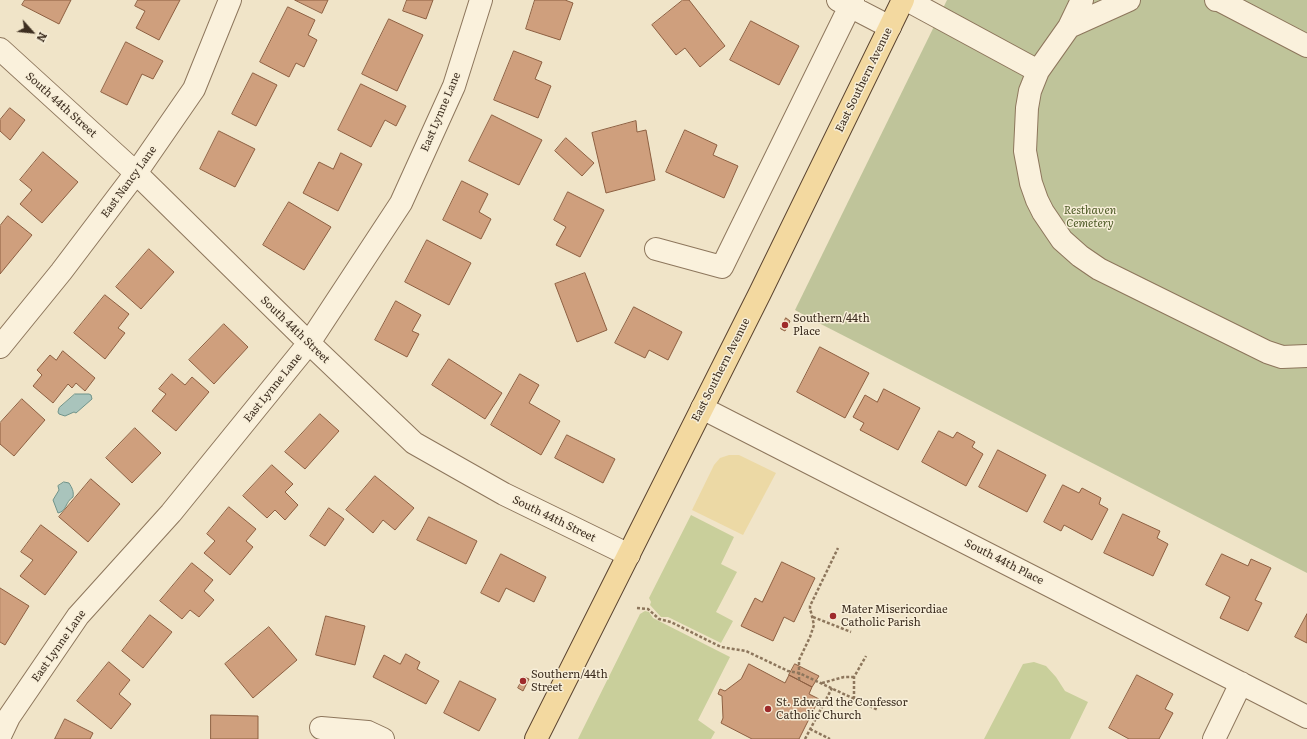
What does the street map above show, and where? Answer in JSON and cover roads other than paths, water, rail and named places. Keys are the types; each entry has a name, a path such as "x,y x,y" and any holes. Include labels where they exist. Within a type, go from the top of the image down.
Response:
{"main road":[{"name":"East Southern Avenue","path":"536,739 760,293 903,0"}],"street":[{"name":"East Nancy Lane","path":"0,347 61,272 136,174 194,89 230,0"},
{"name":"East Lynne Lane","path":"0,736 9,717 78,616 171,513 309,344 401,203 454,86 481,0"},
{"path":"907,0 1038,71"},
{"path":"1082,0 1069,27 1038,71 1030,91 1026,108 1025,151 1037,200 1043,212 1062,240 1099,269 1267,352 1282,357 1307,356"},
{"path":"1069,27 1129,0"},
{"path":"1216,0 1219,0 1307,46"},
{"path":"656,249 722,267 846,2 890,27"},
{"name":"South 44th Street","path":"0,49 136,174 309,344 414,443 504,494 629,555"},
{"name":"South 44th Place","path":"702,408 1307,717"},
{"path":"1214,739 1241,683"},
{"path":"321,728 368,732 383,739"}],"water":[{"path":"75,394 89,394 91,395 92,399 76,413 74,412 65,416 59,414 59,408"},
{"path":"64,482 69,483 72,488 73,497 70,499 65,508 58,513 53,500 59,490 58,486"}],"place":[{"name":"Southern/44th Place","path":"785,325"},
{"name":"Mater Misericordiae Catholic Parish","path":"833,616"},
{"name":"Southern/44th Street","path":"523,681"},
{"name":"St. Edward the Confessor Catholic Church","path":"768,709"}],"park label":[{"name":"Resthaven Cemetery","path":"1090,217"}]}
